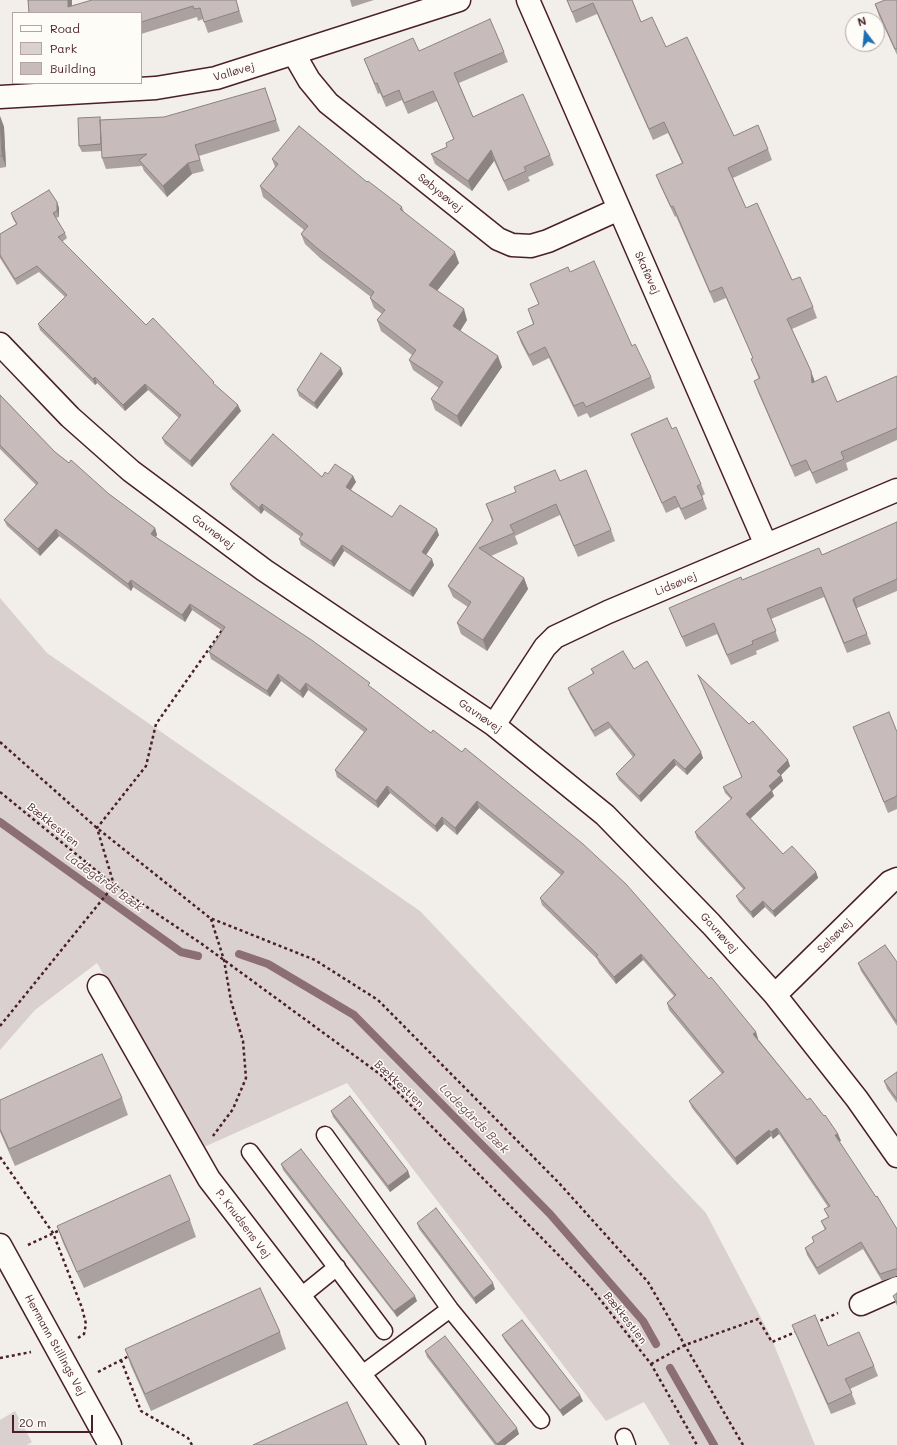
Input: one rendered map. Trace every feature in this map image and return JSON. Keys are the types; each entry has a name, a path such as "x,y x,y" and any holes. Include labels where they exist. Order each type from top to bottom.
{"street":[{"name":"Valløvej","path":"0,97 156,88 216,78 459,0"},
{"name":"Skaføvej","path":"528,0 766,546"},
{"name":"Søbysøvej","path":"294,54 308,80 328,103 498,239 512,245 531,246 548,241 619,209"},
{"name":"Gavnøvej","path":"0,344 70,417 131,471 264,570 494,725 605,815 711,924 774,996 857,1099 897,1156"},
{"name":"Lidsøvej","path":"494,725 545,648 555,637 608,612 897,490"},
{"name":"Selsøvej","path":"774,996 890,882 897,879"},
{"name":"P. Knudsens Vej","path":"99,986 209,1179 414,1445"},
{"name":"Hermann Stillings Vej","path":"0,1245 110,1445"},
{"path":"861,1304 897,1288"}],"lane":[{"path":"325,1135 450,1309 541,1420"},
{"path":"250,1152 384,1331"},
{"path":"300,1297 337,1267"},
{"path":"360,1375 450,1309"}],"path":[{"path":"97,828 146,766 156,724 224,626"},
{"path":"0,742 97,828 210,918 315,960 378,1000 559,1183 648,1282 743,1445"},
{"name":"Bækkestien","path":"0,792 114,884 224,960 381,1075 591,1288 651,1364 697,1445"},
{"path":"0,1026 114,884 97,828"},
{"path":"196,1158 233,1109 246,1078 242,1041 231,1002 224,960 210,918"},
{"path":"0,1157 53,1233 82,1308 86,1324 84,1334 56,1347 0,1358"},
{"path":"30,1244 68,1227"},
{"path":"813,1324 861,1304"},
{"path":"651,1364 685,1345 758,1319 772,1342 799,1330"},
{"path":"98,1372 134,1354"},
{"path":"120,1360 140,1411 188,1438 192,1445"}],"green space":[{"path":"0,598 47,653 420,911 706,1213 770,1335 815,1445 670,1445 644,1402 606,1421 347,1083 204,1147 97,963 35,1010 0,1050"},
{"path":"15,1411 32,1442 27,1445 0,1445 0,1420"}],"building":[{"path":"28,0 68,0 68,7 92,0 236,0 239,11 204,22 200,8 194,9 193,6 142,22 142,12 29,12"},
{"path":"567,0 632,0 641,22 652,17 666,47 687,37 734,136 758,125 768,149 728,168 746,208 757,203 792,280 800,277 813,307 787,319 811,371 812,383 826,376 837,402 897,376 897,428 841,452 844,459 812,473 806,460 791,466 754,381 760,378 751,359 753,358 722,287 710,292 673,206 671,207 656,175 683,163 664,122 649,129 593,3 572,12"},
{"path":"885,0 897,0 897,48 895,49 885,26 885,12 879,12 875,4"},
{"path":"490,19 504,52 454,73 473,117 523,94 550,155 524,167 526,171 504,181 491,150 468,181 431,154 447,147 446,143 454,139 433,91 404,103 399,90 383,97 377,83 375,84 364,59 413,38 419,51"},
{"path":"265,88 276,120 195,145 200,160 188,163 163,186 139,160 147,154 102,158 100,120 164,117"},
{"path":"100,117 101,144 79,146 78,118"},
{"path":"0,119 2,156 0,156"},
{"path":"299,126 367,182 368,181 402,207 400,209 455,252 429,285 464,309 453,326 498,356 457,416 431,399 443,382 409,360 416,350 377,320 385,310 370,298 374,292 301,234 308,226 260,186 278,164 272,159"},
{"path":"49,190 57,202 57,211 53,213 65,233 58,237 146,325 153,318 214,382 213,383 238,405 190,461 162,438 181,415 145,384 123,405 95,377 93,379 38,324 67,295 37,266 15,279 0,255 0,234 17,224 11,213"},
{"path":"594,261 632,346 635,344 651,377 586,407 583,402 574,406 545,347 529,355 517,332 534,324 528,309 539,304 530,284 568,267 570,272"},
{"path":"321,353 341,368 314,403 297,390"},
{"path":"0,395 55,452 69,463 71,460 109,494 155,528 151,534 313,641 370,683 368,685 431,733 433,730 462,752 465,748 583,844 626,884 709,979 711,977 756,1032 753,1034 807,1100 810,1098 824,1116 825,1115 838,1134 835,1135 876,1197 877,1196 897,1229 897,1269 880,1274 861,1242 817,1268 805,1248 814,1242 812,1237 826,1229 821,1221 829,1217 824,1209 830,1206 777,1128 771,1132 769,1130 735,1158 689,1101 724,1072 667,1003 676,995 641,954 614,977 596,956 598,955 540,898 564,872 477,801 455,828 442,817 435,826 387,786 376,801 335,770 367,729 306,683 300,691 278,674 267,691 209,652 225,627 190,604 182,615 131,580 128,584 56,529 38,549 4,520 38,483 0,445"},
{"path":"667,418 672,429 676,427 701,484 697,486 703,499 681,509 675,496 662,503 631,434"},
{"path":"273,434 322,477 325,472 328,474 335,464 353,476 346,487 392,517 400,505 437,529 422,552 432,559 410,591 342,545 331,561 299,539 303,534 262,504 259,508 230,484"},
{"path":"555,470 560,481 586,470 611,530 574,546 556,504 510,525 514,533 479,548 524,578 483,640 457,623 471,602 448,586 493,520 486,504 516,492 514,487"},
{"path":"897,522 897,579 854,598 853,600 867,634 844,643 821,587 767,609 776,631 752,641 753,644 727,655 714,623 682,637 669,608 741,577 742,580 819,548 822,555"},
{"path":"623,651 634,669 647,661 701,752 685,769 674,759 639,796 616,774 635,755 608,722 593,731 568,688 594,673 591,669"},
{"path":"698,675 749,724 753,721 788,760 777,771 781,775 769,786 772,790 746,814 783,854 792,846 816,872 773,911 763,901 751,912 736,896 745,888 695,832 732,798 723,787 742,777"},
{"path":"889,712 897,732 897,796 884,802 853,727"},
{"path":"885,945 897,962 897,1022 858,963"},
{"path":"102,1054 122,1098 9,1149 0,1129 0,1100"},
{"path":"897,1072 897,1099 884,1081"},
{"path":"350,1096 408,1171 388,1186 331,1111"},
{"path":"301,1149 415,1296 394,1311 281,1164"},
{"path":"170,1175 190,1220 77,1272 57,1226"},
{"path":"436,1208 493,1283 474,1298 417,1223"},
{"path":"260,1288 280,1332 145,1394 125,1349"},
{"path":"897,1293 897,1303 893,1296"},
{"path":"815,1315 828,1346 859,1332 874,1366 845,1379 852,1393 828,1404 792,1325"},
{"path":"522,1320 580,1395 560,1410 502,1335"},
{"path":"445,1336 517,1428 497,1444 425,1351"},
{"path":"347,1402 367,1445 253,1445"}],"waterway":[{"name":"Ladegårds Bæk","path":"0,822 181,952 198,956"},
{"name":"Ladegårds Bæk","path":"239,954 268,964 354,1015 550,1214 643,1321 656,1344"},
{"name":"Ladegårds Bæk","path":"670,1368 714,1445"}]}
